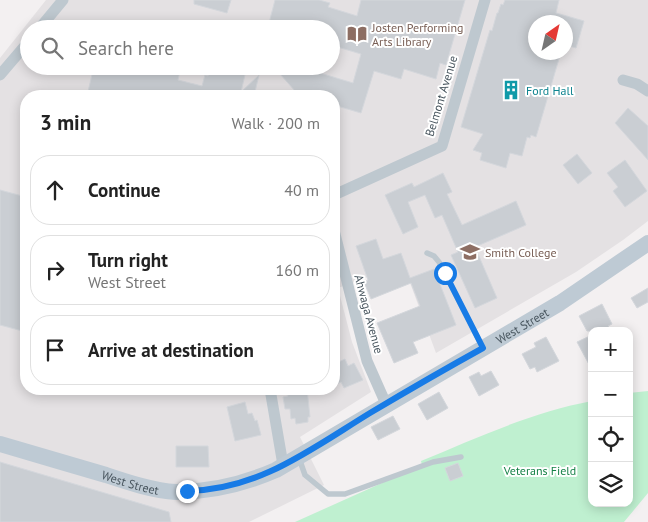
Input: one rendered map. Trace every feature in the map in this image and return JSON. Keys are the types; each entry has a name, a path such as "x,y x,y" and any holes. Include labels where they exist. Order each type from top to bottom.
{"main road":[{"name":"West Street","path":"0,444 124,481 175,492 201,491 232,486 263,476 282,466 560,303 648,243"}],"street":[{"path":"46,20 63,0"},
{"name":"Belmont Avenue","path":"340,192 442,146 485,0"},
{"path":"0,75 20,52"},
{"path":"622,80 637,84 648,91"},
{"name":"Ahwaga Avenue","path":"340,254 367,362 386,404"},
{"path":"271,395 282,466"}],"lane":[{"path":"427,253 434,256 440,262 483,348"},
{"path":"299,456 305,475 328,494 345,494 433,462 461,457"}],"shaded area":[{"name":"Smith College","path":"46,0 648,0 648,221 576,272 436,353 403,264 340,287 340,90 20,90 20,395 340,395 340,296 352,342 371,392 300,437 324,485 249,522 0,522 0,58 20,33 20,75 340,75 340,20 30,20"}],"green space":[{"name":"Veterans Field","path":"648,391 648,493 624,522 295,522 422,465 421,461 484,435 548,412 588,402 588,507 633,507 633,393"}],"building":[{"path":"194,0 231,0 227,13 194,4"},
{"path":"275,0 319,0 330,3 328,7 357,16 361,0 465,0 446,65 440,63 436,79 404,69 401,79 374,71 361,113 340,107 340,90 294,90 281,75 327,75 353,83 361,54 340,48 340,20 270,20"},
{"name":"Ford Hall","path":"505,0 559,0 556,13 563,15 528,15 528,60 559,60 536,137 531,135 530,138 527,137 522,156 510,153 506,168 480,160 482,153 473,150 483,134 461,127 490,30 492,31 501,4 503,5"},
{"name":"Ford Hall","path":"573,18 584,21 576,48 573,47"},
{"path":"92,75 179,75 178,80 202,86 205,75 245,75 241,90 88,90"},
{"path":"259,75 255,90 243,90"},
{"path":"628,108 648,126 648,160 615,123"},
{"path":"577,154 592,173 578,184 563,165"},
{"path":"625,160 647,191 625,207 613,191 618,187 607,173"},
{"path":"443,173 452,192 447,194 462,225 516,201 526,225 475,247 497,298 475,308 451,255 458,252 442,215 435,218 425,195 408,202 418,227 403,234 385,195 412,183 414,187"},
{"path":"0,190 20,195 20,330 0,325"},
{"path":"376,239 383,259 401,253 410,278 434,269 456,325 413,342 418,353 394,363 377,323 420,306 411,283 371,299 364,282 368,280 356,246"},
{"path":"648,288 648,302 637,308 631,298"},
{"path":"602,304 612,324 609,327 588,327 587,331 579,316"},
{"path":"546,337 559,361 537,372 535,367 530,369 522,354 536,347 534,343"},
{"path":"588,337 588,363 577,342"},
{"path":"345,359 348,366 354,363 363,380 344,388 340,382 340,361"},
{"path":"491,371 499,385 479,396 469,377 479,372 481,376"},
{"path":"439,392 448,408 427,420 418,404"},
{"path":"308,395 310,417 308,417 308,422 296,424 295,418 291,419 290,409 285,409 283,397"},
{"path":"245,402 248,414 252,413 255,421 257,420 261,435 235,441 227,407"},
{"path":"393,416 400,429 378,440 371,427"},
{"path":"176,446 208,446 209,467 176,467"},
{"path":"0,462 169,512 171,522 0,522"},
{"path":"458,463 463,476 450,481 445,468"}],"place":[{"name":"Josten Performing Arts Library","path":"357,34"},
{"name":"Ford Hall","path":"511,90"},
{"name":"Smith College","path":"470,252"}],"route":[{"path":"187,491 201,491 232,486 276,470 483,348 445,273"}]}
